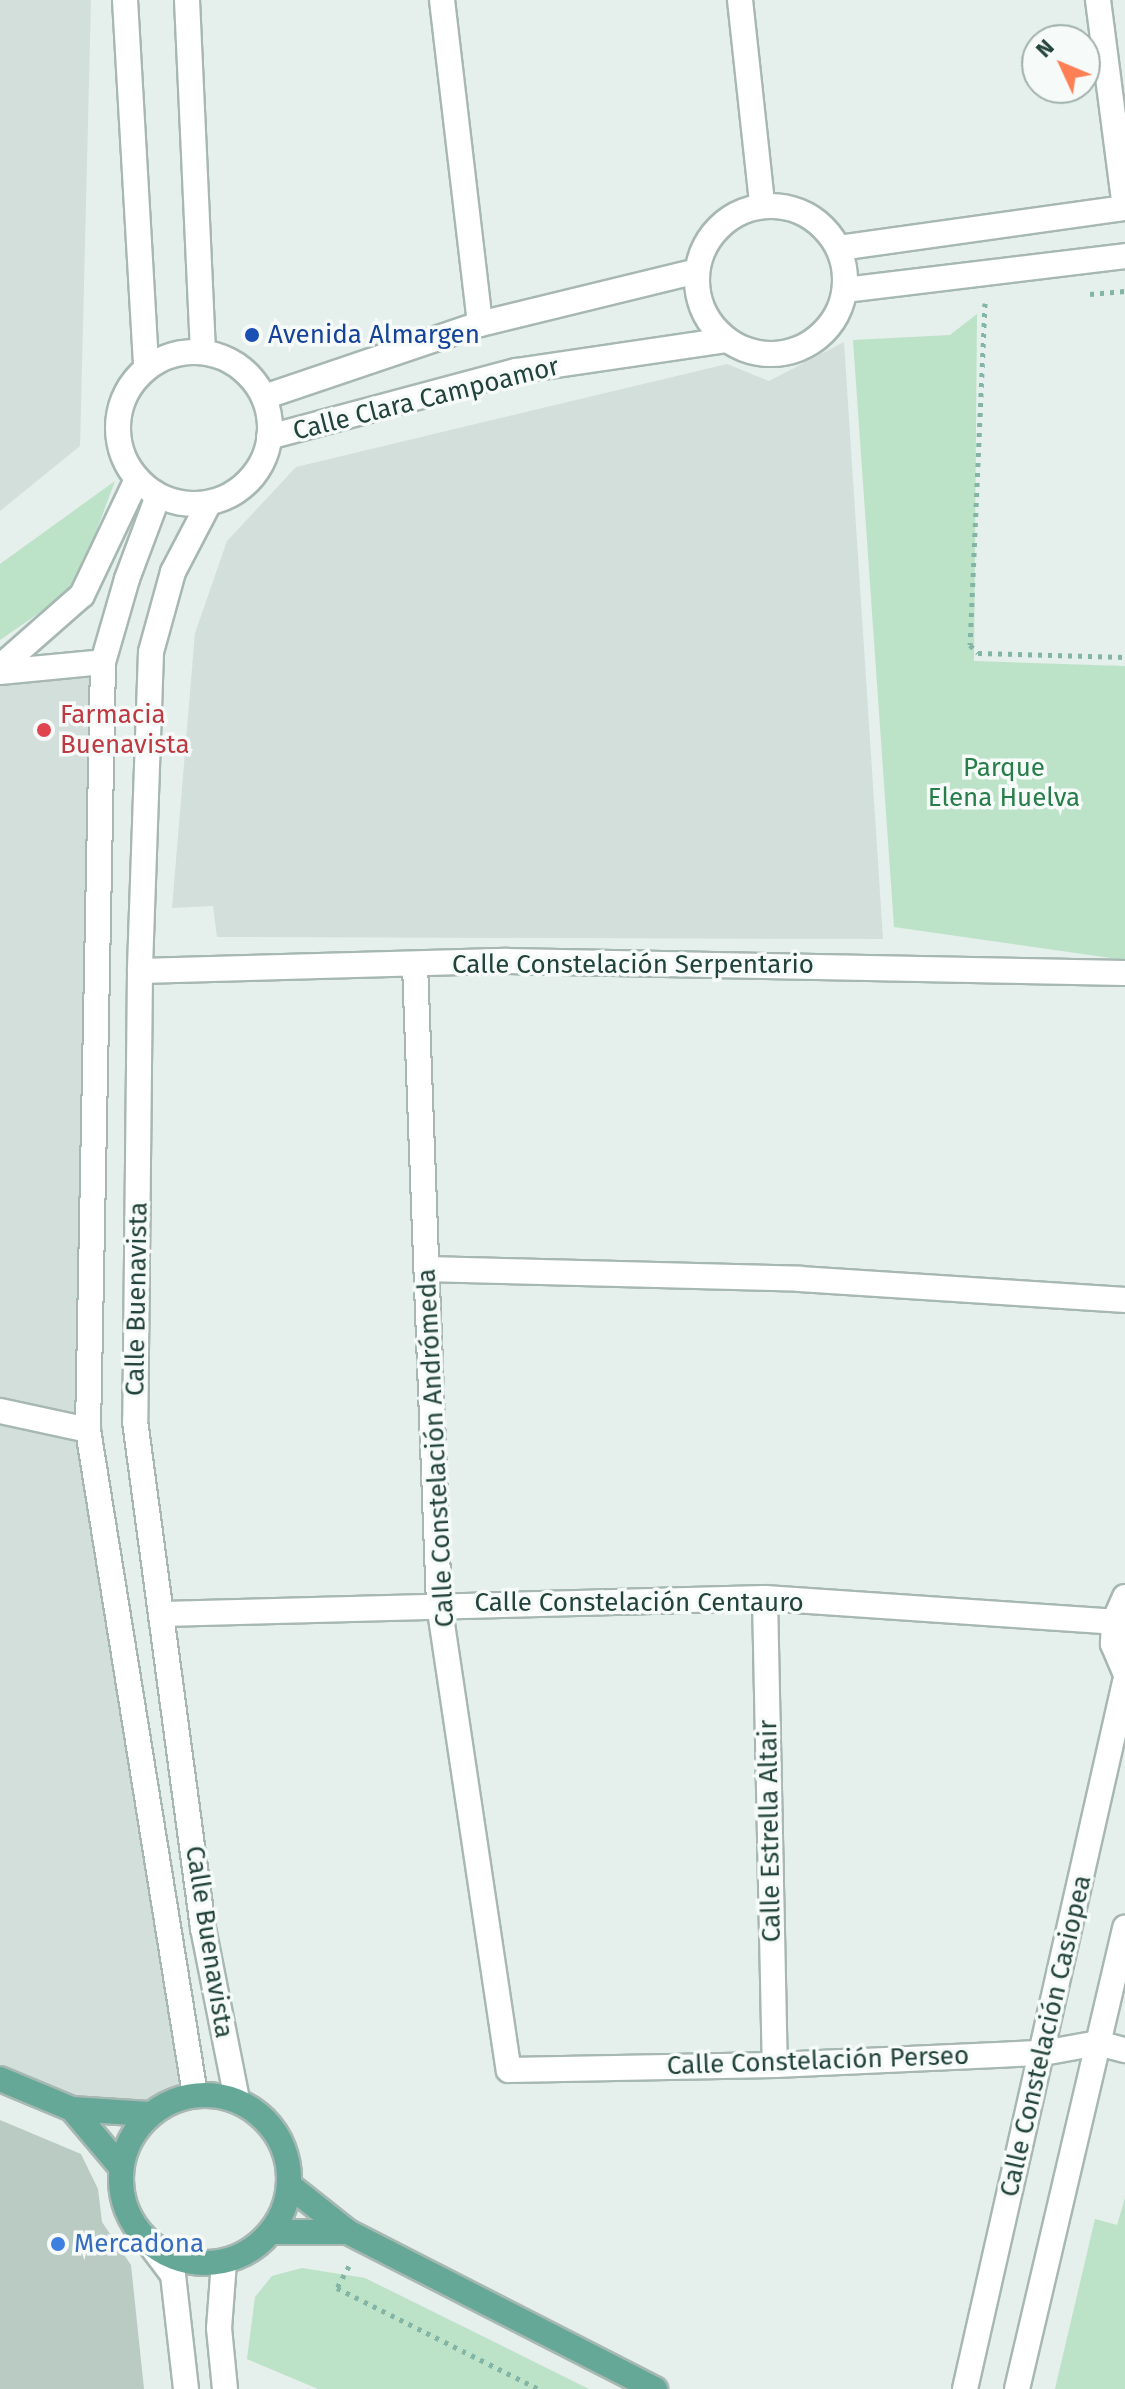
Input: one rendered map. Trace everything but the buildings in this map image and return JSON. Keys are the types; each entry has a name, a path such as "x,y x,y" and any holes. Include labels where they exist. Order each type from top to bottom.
{"main road":[{"path":"0,2079 72,2109 149,2114"},
{"path":"195,2094 237,2100 273,2127 287,2154 290,2186 283,2213 271,2232 250,2251 224,2262 188,2263 152,2247 138,2233 124,2208 120,2166 130,2138 149,2114 172,2100 195,2094"},
{"path":"72,2109 120,2166"},
{"path":"290,2186 356,2236 655,2389"},
{"path":"271,2232 356,2236"}],"street":[{"path":"125,0 146,368"},
{"path":"187,0 203,352"},
{"path":"442,0 480,324"},
{"path":"740,0 762,204"},
{"path":"839,248 1125,208 1098,0"},
{"path":"762,204 795,209 817,221 839,248 845,290 837,315 821,336 800,350 775,355 749,352 726,340 708,321 698,297 697,271 702,253 715,231 735,214 762,204"},
{"path":"845,290 1125,256"},
{"name":"Calle Clara Campoamor","path":"264,397 480,324 697,271"},
{"name":"Calle Clara Campoamor","path":"269,437 516,371 726,340"},
{"path":"203,352 228,360 249,375 264,397 270,419 269,437 258,470 239,489 209,503 183,504 158,496 137,479 126,463 118,437 119,411 128,388 146,368 169,356 203,352"},
{"path":"0,670 82,595 137,479"},
{"name":"Calle Buenavista","path":"158,496 127,579 103,662 88,1430 195,2094"},
{"name":"Calle Buenavista","path":"209,503 173,572 151,652 140,971 135,1421 203,1928 237,2100"},
{"path":"0,670 103,662"},
{"name":"Calle Constelación Serpentario","path":"140,971 507,961 1125,973"},
{"name":"Calle Constelación Andrómeda","path":"415,965 439,1604 509,2070"},
{"path":"428,1269 800,1279 1125,1300"},
{"path":"0,1411 88,1430"},
{"path":"1125,1597 1114,1622 1113,1644 1125,1672"},
{"name":"Calle Constelación Centauro","path":"163,1614 439,1604 765,1598 1114,1622"},
{"name":"Calle Estrella Altair","path":"765,1598 775,2065"},
{"name":"Calle Constelación Casiopea","path":"965,2389 1125,1682"},
{"name":"Calle Constelación Casiopea","path":"1017,2389 1125,1927"},
{"name":"Calle Constelación Perseo","path":"509,2070 775,2065 1043,2053 1098,2043 1125,2050"},
{"path":"152,2247 173,2275 186,2389"},
{"path":"224,2262 219,2328 225,2389"}],"path":[{"path":"1077,295 1125,291"},
{"path":"1001,301 985,302 970,645 978,653 1125,657"},
{"path":"356,2236 337,2288 539,2389"}],"shaded area":[{"path":"0,0 91,0 80,446 0,511"},
{"path":"844,342 883,939 217,937 213,906 172,908 195,633 227,541 296,467 727,364 769,381"},
{"path":"103,662 88,1430 195,2094 149,2114 72,2109 0,2079 0,672"}],"green space":[{"name":"Parque Elena Huelva","path":"977,314 974,661 1125,666 1125,960 894,927 853,340 950,335"},
{"path":"115,481 75,588 0,640 0,564"},
{"path":"1125,2198 1125,2389 1055,2389 1095,2219 1117,2225"},
{"path":"302,2268 365,2278 589,2389 318,2389 247,2359 255,2297 272,2276"}],"place":[{"name":"Avenida Almargen","path":"252,335"},
{"name":"Farmacia Buenavista","path":"44,730"},
{"name":"Mercadona","path":"58,2244"}]}
